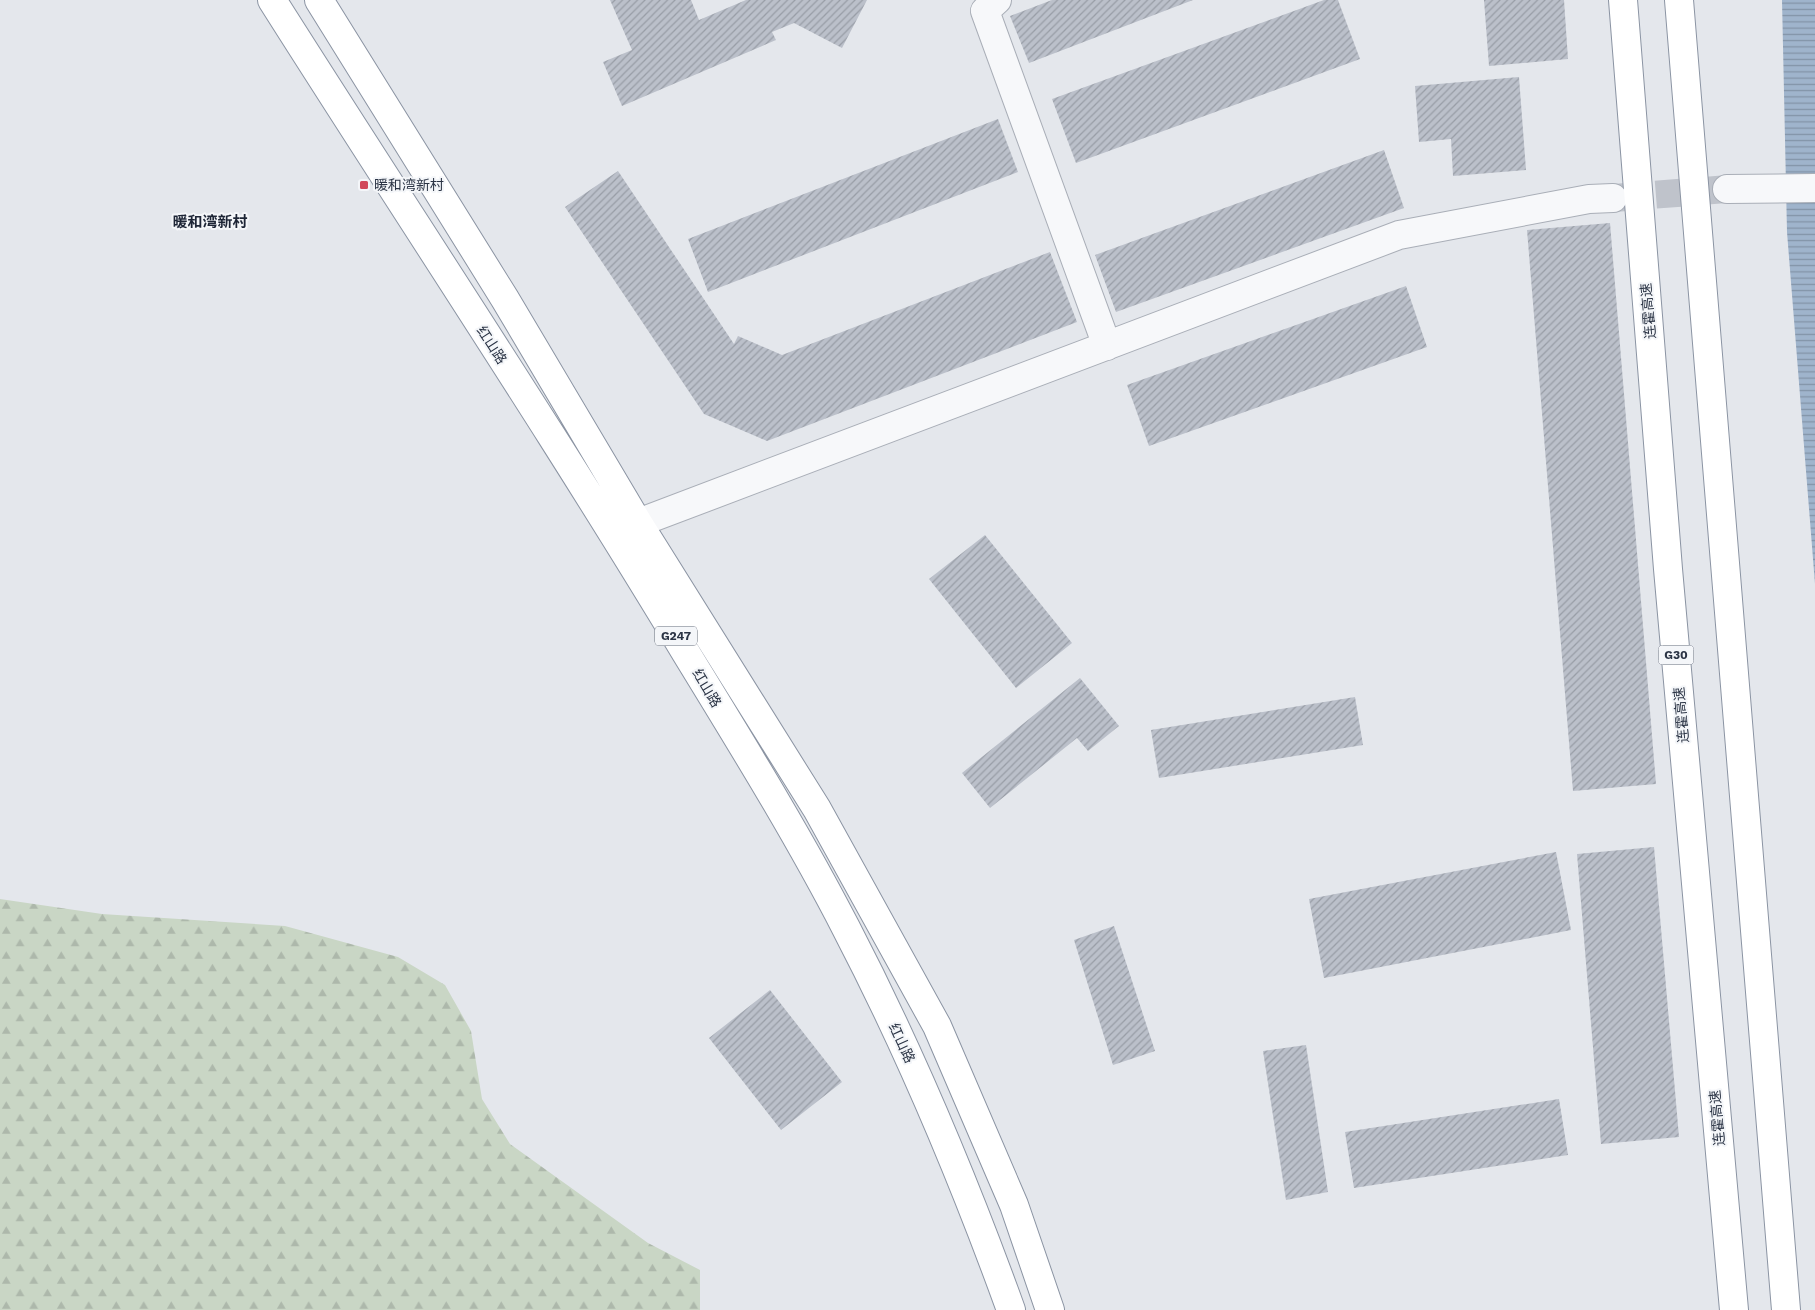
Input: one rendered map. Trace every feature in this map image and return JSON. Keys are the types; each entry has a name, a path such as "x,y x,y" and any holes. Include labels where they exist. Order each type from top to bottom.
{"highway":[{"name":"红山路","path":"272,0 612,530 793,829 847,930 897,1032 944,1136 1011,1310"},
{"name":"红山路","path":"319,0 505,299 638,523 817,809 937,1026 1014,1205 1050,1310"},
{"name":"连霍高速","path":"1623,0 1668,568 1734,1310"},
{"path":"1679,0 1786,1310"}],"street":[{"path":"997,0 985,11 1107,346"},
{"path":"1727,189 1815,188"},
{"path":"638,523 1399,235 1589,200 1613,198"}],"green space":[{"path":"0,899 102,914 285,926 398,957 445,985 471,1031 482,1099 510,1144 648,1243 700,1270 700,1310 0,1310"}],"water":[{"path":"1782,0 1815,0 1815,584 1787,232"}],"building":[{"path":"610,0 691,0 699,20 746,0 867,0 842,48 794,23 772,32 776,40 622,106 603,62 632,50"},
{"path":"1052,0 1193,0 1029,63 1010,16"},
{"path":"1324,0 1338,0 1360,59 1076,163 1052,99"},
{"path":"1484,0 1564,0 1568,59 1489,66"},
{"path":"1519,77 1526,170 1453,176 1451,139 1419,142 1415,86"},
{"path":"998,119 1018,172 708,292 688,239"},
{"path":"1384,150 1404,208 1116,312 1095,255"},
{"path":"618,171 734,344 738,336 782,355 1050,252 1077,322 767,441 704,414 565,207"},
{"path":"1610,223 1656,784 1573,791 1527,230"},
{"path":"1406,286 1427,347 1149,446 1127,385"},
{"path":"985,535 1072,643 1016,688 929,579"},
{"path":"1080,678 1119,726 1088,751 1077,738 990,808 962,773"},
{"path":"1355,697 1363,745 1159,778 1151,730"},
{"path":"1654,847 1679,1137 1601,1144 1577,854"},
{"path":"1556,852 1571,930 1324,978 1309,899"},
{"path":"1114,926 1155,1051 1113,1065 1074,940"},
{"path":"770,990 842,1082 781,1130 709,1038"},
{"path":"1306,1045 1328,1192 1286,1200 1263,1051"},
{"path":"1559,1099 1568,1155 1354,1188 1345,1132"}],"tunnel":[{"path":"1614,198 1727,189"}],"place":[{"name":"暖和湾新村","path":"364,185"}],"district":[{"name":"暖和湾新村","path":"210,222"}]}
